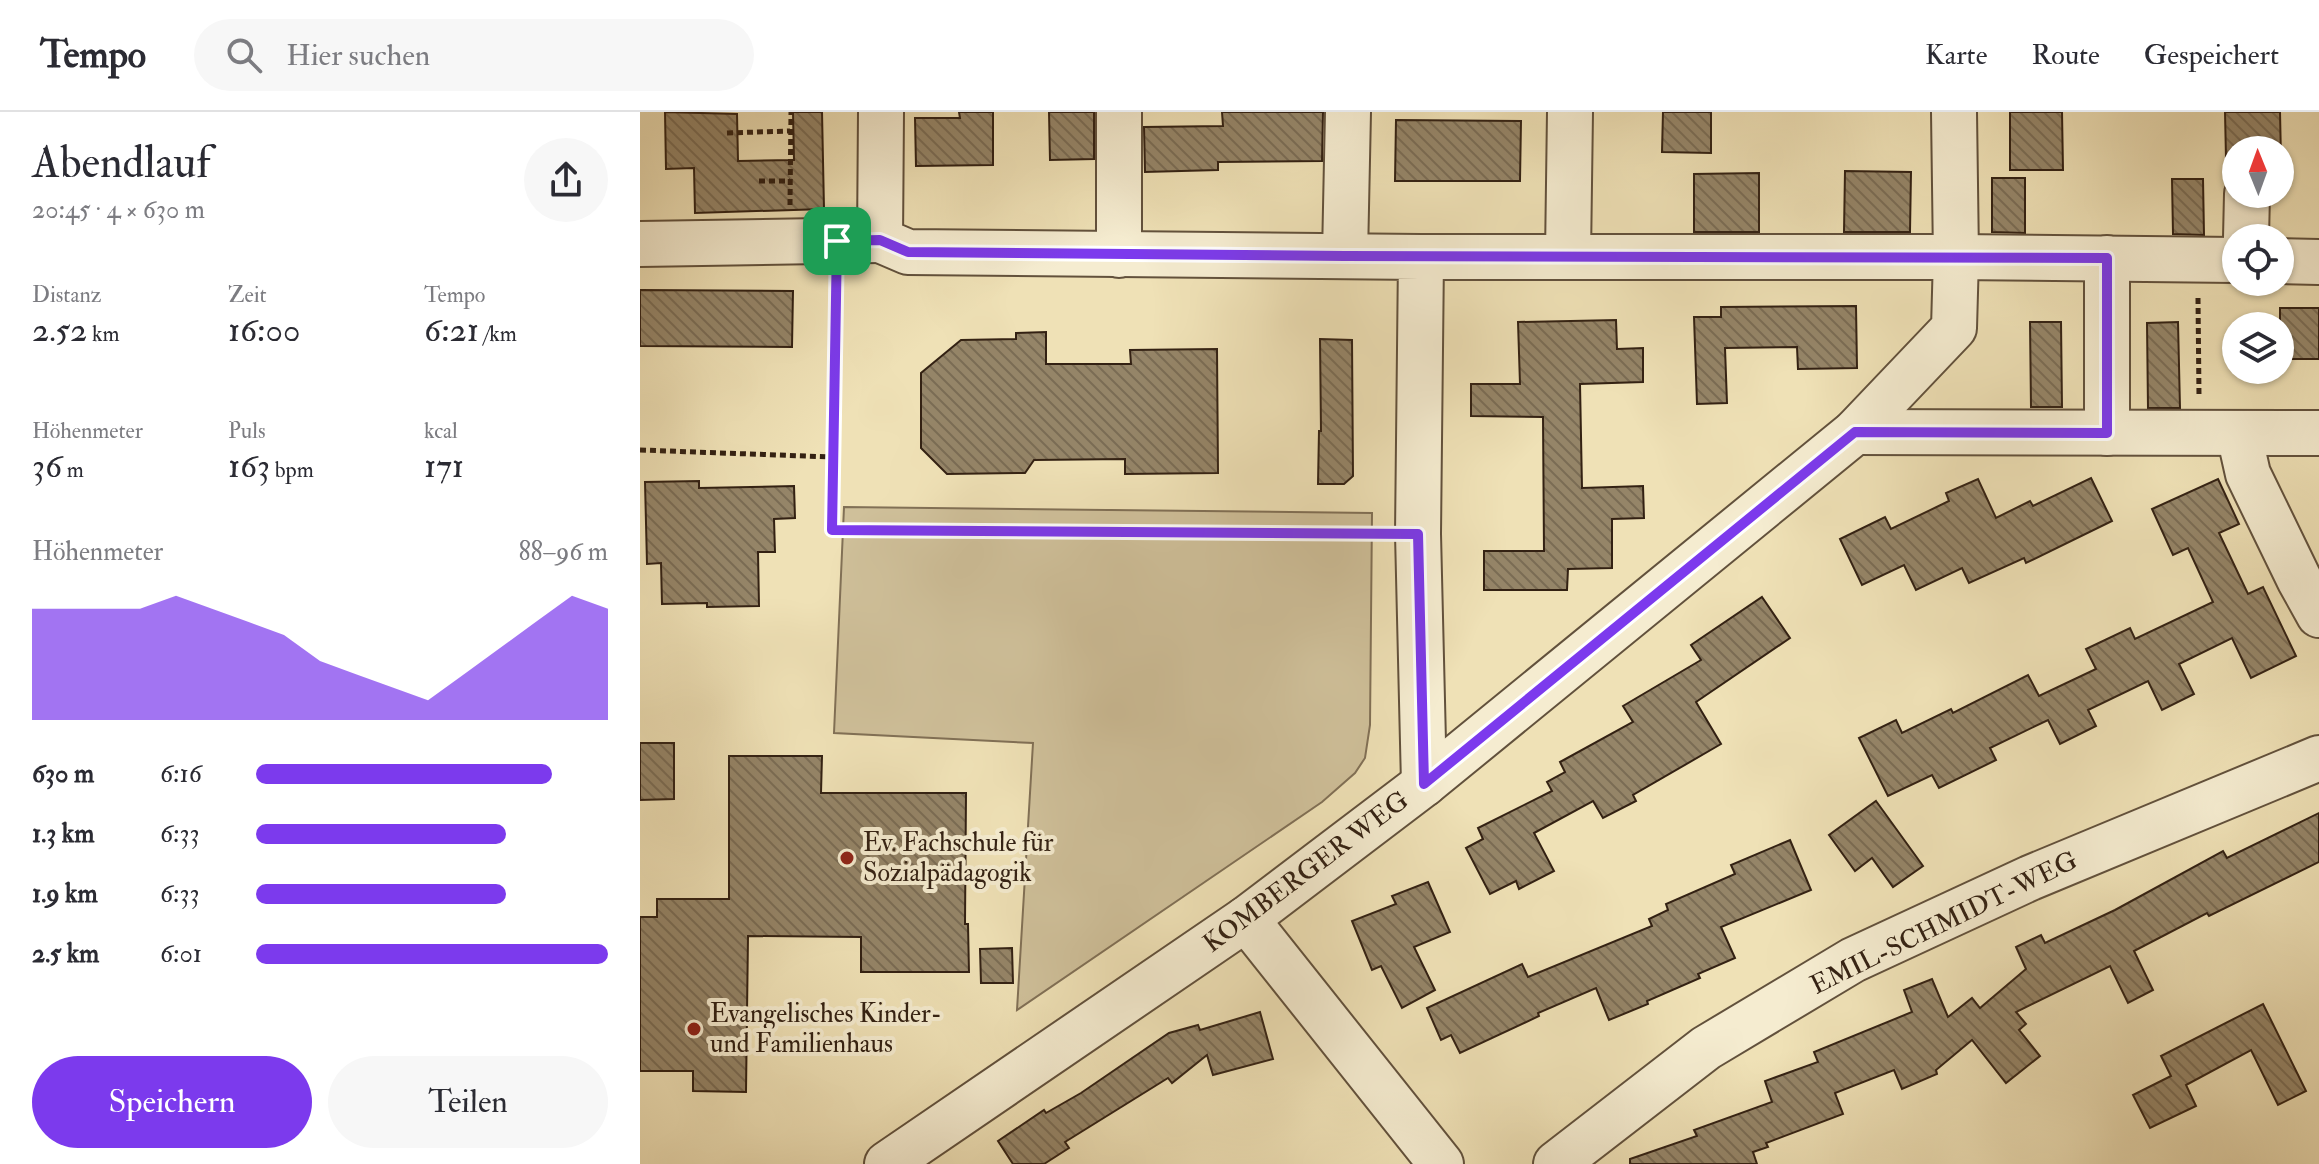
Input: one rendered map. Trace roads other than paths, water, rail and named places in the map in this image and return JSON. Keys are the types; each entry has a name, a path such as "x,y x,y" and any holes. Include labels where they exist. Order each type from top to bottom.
{"street":[{"path":"880,240 881,112"},
{"path":"1119,112 1119,255"},
{"path":"1345,256 1348,112"},
{"path":"1568,255 1570,112"},
{"name":"KOMBERGER WEG","path":"888,1164 1246,919 1424,784 1855,432 1954,328 1954,112"},
{"path":"640,244 880,240 908,252 2216,260"},
{"path":"1421,257 1418,534 1424,784"},
{"path":"2107,258 2107,433"},
{"path":"2294,261 2319,262"},
{"path":"1855,432 2319,433"},
{"path":"2220,433 2248,474 2319,615"},
{"name":"EMIL-SCHMIDT-WEG","path":"1556,1164 1706,1048 1853,960 2030,878 2319,758"},
{"path":"1246,919 1441,1164"}],"place":[{"name":"Ev. Fachschule für Sozialpädagogik","path":"847,858"},
{"name":"Evangelisches Kinder- und Familienhaus","path":"694,1029"}]}
